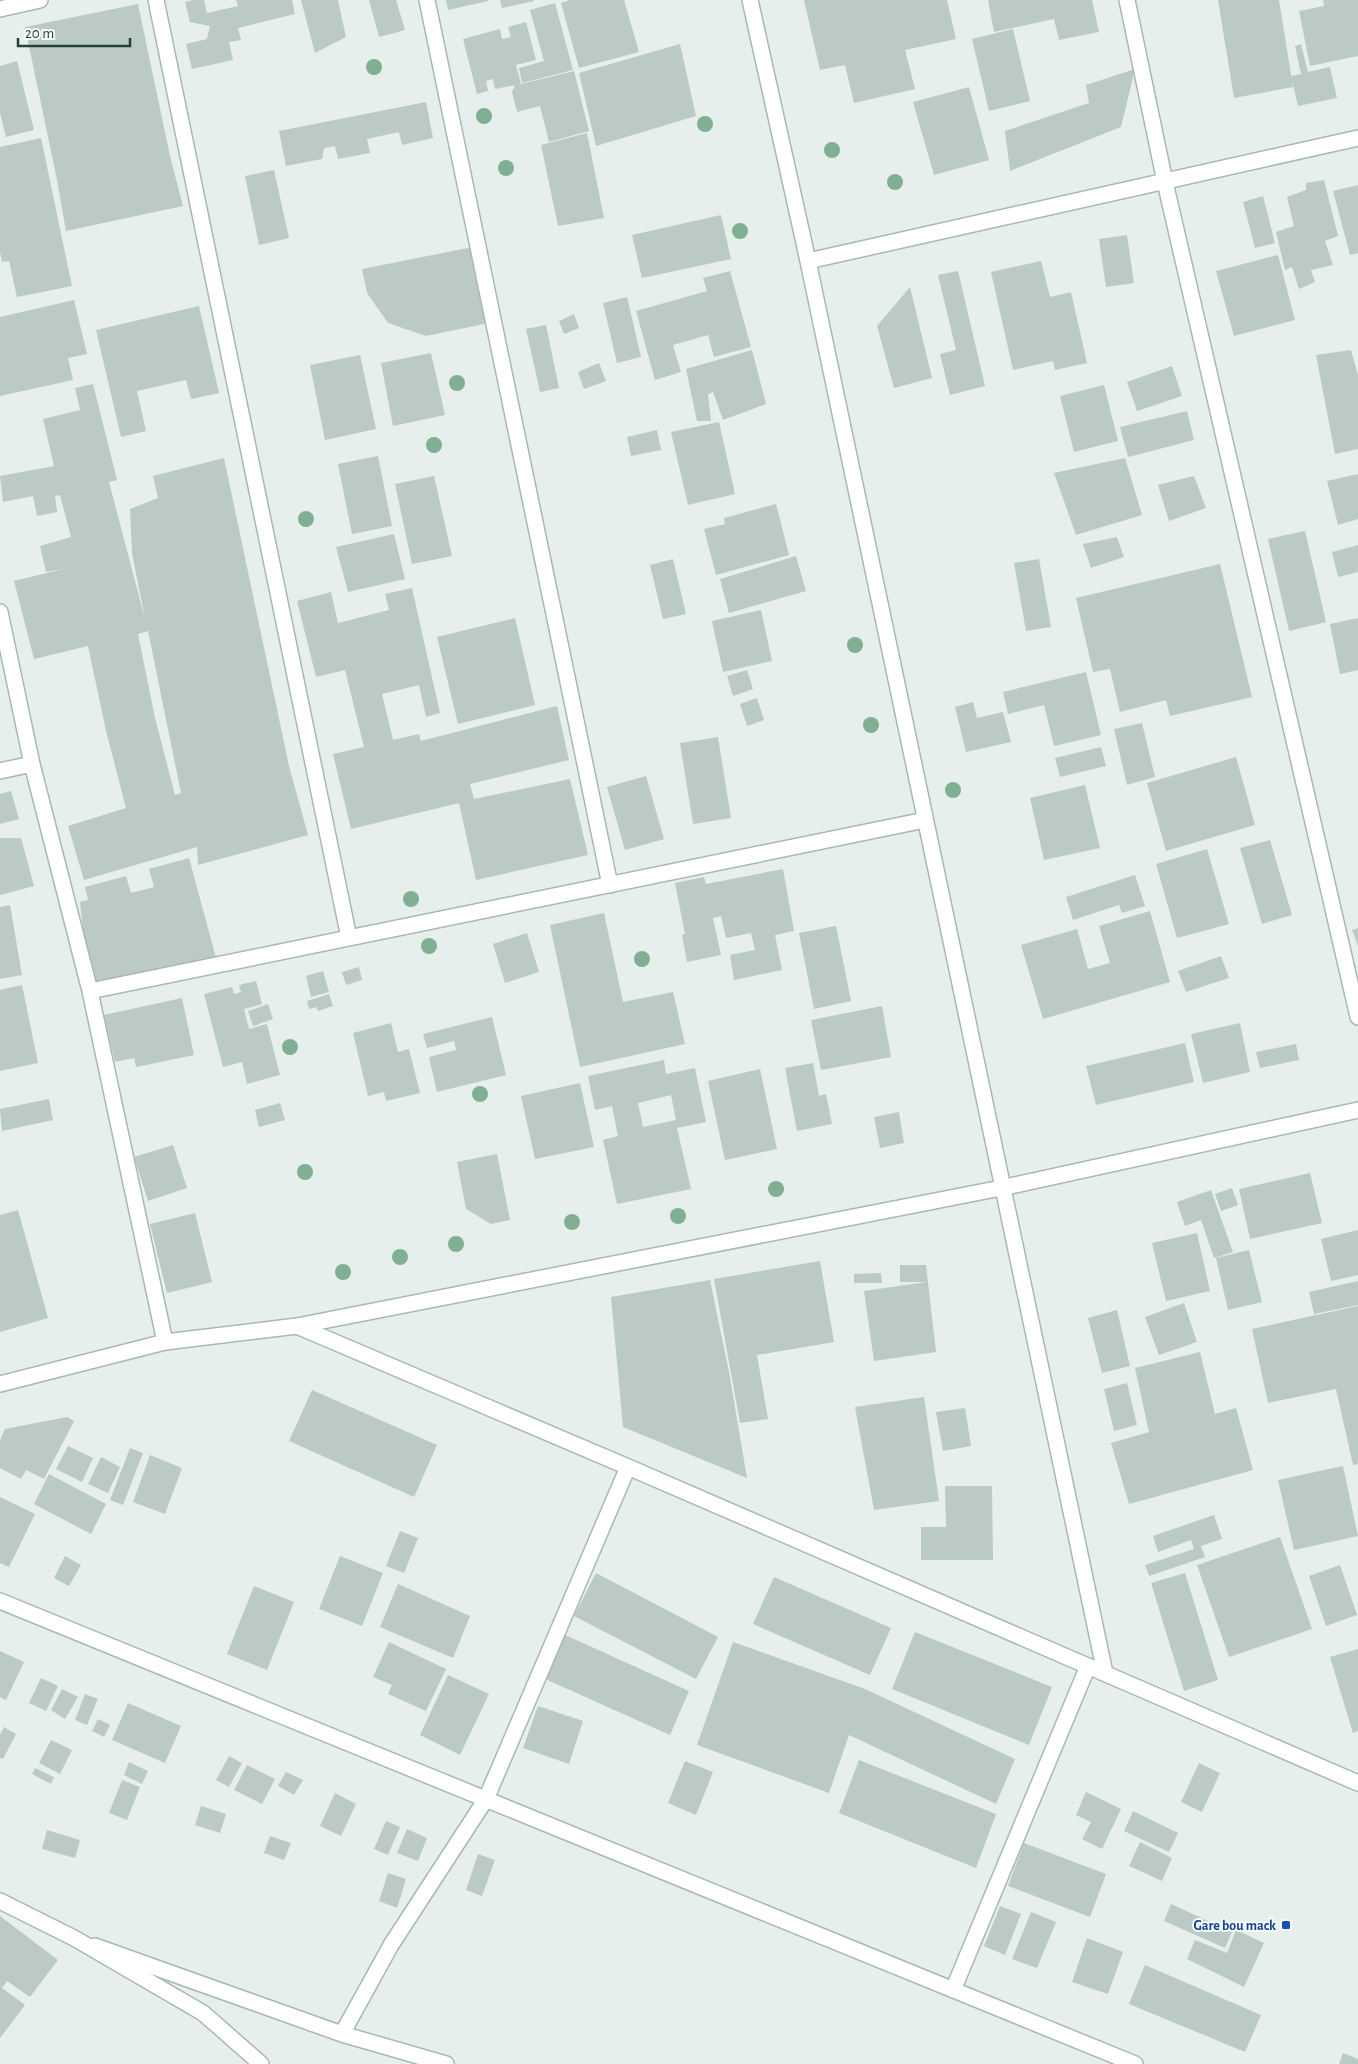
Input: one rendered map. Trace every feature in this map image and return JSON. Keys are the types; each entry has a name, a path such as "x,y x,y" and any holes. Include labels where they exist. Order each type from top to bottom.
{"street":[{"path":"0,8 40,0"},
{"path":"156,0 349,938"},
{"path":"427,0 610,885"},
{"path":"750,0 808,261 926,820 1001,1188 1105,1673"},
{"path":"1126,0 1165,182 1358,1017"},
{"path":"808,261 1358,138"},
{"path":"0,612 32,764 90,991 165,1342"},
{"path":"0,771 32,764"},
{"path":"90,991 926,820"},
{"path":"0,1384 165,1342 297,1326 1001,1188 1358,1110"},
{"path":"297,1326 628,1466 1358,1783"},
{"path":"342,2034 391,1945 486,1799 628,1466"},
{"path":"0,1601 1135,2064"},
{"path":"953,1990 1088,1666"},
{"path":"0,1901 74,1938 203,2013 261,2064"},
{"path":"74,1938 342,2034 446,2064"}],"building":[{"path":"204,0 207,13 238,6 236,0 292,0 295,14 238,28 241,40 229,42 233,60 192,69 186,44 207,39 210,26 190,22 185,2"},
{"path":"301,0 338,0 346,37 315,53"},
{"path":"369,0 396,0 405,30 379,37"},
{"path":"446,0 487,0 488,1 448,10"},
{"path":"500,0 534,0 534,1 502,8"},
{"path":"570,0 624,0 639,52 579,68 561,3"},
{"path":"804,0 947,0 956,39 905,50 915,89 854,103 845,65 820,70"},
{"path":"988,0 1092,0 1099,32 1059,40 1054,19 994,32"},
{"path":"1218,0 1279,0 1293,87 1234,98"},
{"path":"1323,0 1358,0 1358,56 1310,66 1299,11 1324,6"},
{"path":"555,3 573,70 522,83 519,68 544,61 530,10"},
{"path":"138,4 170,156 183,206 66,231 25,27"},
{"path":"526,22 536,60 516,65 521,84 574,71 589,131 549,142 540,106 517,112 512,92 515,85 495,89 493,79 486,81 488,91 477,94 463,39 500,29 502,39 511,37 508,27"},
{"path":"1013,29 1030,101 989,111 972,39"},
{"path":"680,44 696,116 596,146 579,73"},
{"path":"1301,44 1308,72 1330,67 1337,98 1298,106 1291,76 1301,74 1295,46"},
{"path":"17,61 34,130 6,137 0,113 0,66"},
{"path":"1135,69 1121,127 1010,171 1005,131 1089,103 1086,85"},
{"path":"969,87 989,160 934,175 913,102"},
{"path":"426,102 433,138 402,145 399,132 367,139 370,153 338,159 335,146 324,148 322,159 286,166 279,131"},
{"path":"587,133 604,218 558,226 541,145"},
{"path":"41,138 72,286 17,297 9,261 2,262 0,252 0,147"},
{"path":"274,170 289,238 259,245 245,176"},
{"path":"1324,180 1338,236 1325,241 1333,265 1311,270 1315,282 1299,289 1292,267 1285,270 1276,232 1294,226 1287,197 1306,190 1306,183"},
{"path":"1358,185 1358,253 1350,255 1333,191"},
{"path":"1263,196 1275,243 1255,248 1243,202"},
{"path":"721,215 731,259 642,278 632,235"},
{"path":"1127,235 1134,283 1106,287 1099,239"},
{"path":"473,247 489,323 426,336 388,323 367,293 362,269"},
{"path":"1278,255 1295,320 1234,336 1216,271"},
{"path":"1041,261 1050,297 1071,292 1087,363 1055,370 1053,361 1013,370 991,272"},
{"path":"730,271 751,347 714,357 708,335 673,345 681,372 655,380 636,311 707,291 703,278"},
{"path":"958,271 985,386 950,395 940,354 956,350 938,275"},
{"path":"910,287 932,378 894,388 877,326"},
{"path":"627,297 641,357 617,363 603,303"},
{"path":"74,300 87,354 68,358 73,380 0,396 0,317"},
{"path":"199,306 219,393 191,399 186,380 137,391 146,431 121,437 96,330"},
{"path":"574,314 579,328 564,334 559,321"},
{"path":"546,325 559,388 540,392 526,329"},
{"path":"752,350 766,404 723,420 713,392 708,394 711,421 697,421 686,369"},
{"path":"1351,350 1358,376 1358,449 1335,454 1316,355"},
{"path":"431,353 445,415 393,426 381,363"},
{"path":"360,355 376,429 325,440 310,365"},
{"path":"599,363 606,381 584,389 578,372"},
{"path":"1172,366 1182,396 1137,411 1127,382"},
{"path":"93,384 117,480 109,482 145,619 132,553 130,509 158,498 153,476 224,458 289,766 308,835 198,865 197,847 84,880 68,826 126,808 106,731 88,646 34,659 14,581 67,568 46,572 40,546 71,537 60,495 55,496 57,512 37,516 33,496 3,502 0,476 54,466 43,419 80,410 75,388","holes":["148,631 181,793 175,795 155,718 138,634"]},
{"path":"1104,385 1118,441 1074,452 1060,396"},
{"path":"1187,411 1194,440 1128,457 1120,427"},
{"path":"719,422 735,494 688,505 671,432"},
{"path":"657,430 661,450 631,456 627,437"},
{"path":"378,456 392,526 352,534 338,464"},
{"path":"1125,458 1142,515 1076,535 1054,473"},
{"path":"1358,474 1358,519 1338,525 1327,481"},
{"path":"434,476 452,556 412,564 395,484"},
{"path":"1194,476 1206,508 1169,521 1158,485"},
{"path":"776,504 789,555 716,575 704,529 725,524 724,518"},
{"path":"1305,531 1326,622 1289,631 1268,539"},
{"path":"394,534 405,579 348,592 336,547"},
{"path":"1117,537 1124,557 1091,568 1083,544"},
{"path":"1358,545 1358,572 1338,577 1332,552"},
{"path":"796,556 806,591 729,613 720,579"},
{"path":"673,559 686,614 663,619 650,565"},
{"path":"1039,559 1051,627 1026,631 1014,563"},
{"path":"1220,564 1252,697 1170,716 1166,700 1120,712 1110,669 1093,672 1076,598"},
{"path":"412,588 440,713 426,717 419,685 382,694 393,740 419,734 421,741 557,706 569,760 470,784 474,799 570,779 588,855 476,880 459,803 351,829 333,754 364,747 345,670 316,677 297,601 331,592 338,623 389,610 385,594"},
{"path":"761,610 772,661 723,672 712,621"},
{"path":"515,618 535,705 458,724 437,637"},
{"path":"1358,618 1358,670 1340,674 1330,624"},
{"path":"747,670 753,689 733,696 727,676"},
{"path":"1086,672 1101,735 1054,746 1044,705 1008,714 1003,692"},
{"path":"757,698 764,720 747,726 740,704"},
{"path":"973,702 977,718 1003,712 1011,742 966,752 955,707"},
{"path":"1142,723 1155,777 1127,785 1114,729"},
{"path":"718,737 731,818 693,824 680,743"},
{"path":"1101,747 1106,766 1060,777 1055,758"},
{"path":"1236,757 1255,825 1166,851 1147,783"},
{"path":"646,776 664,839 625,850 607,787"},
{"path":"1085,785 1100,848 1044,860 1030,798"},
{"path":"11,791 19,819 0,824 0,794"},
{"path":"0,838 21,838 34,886 0,895"},
{"path":"1270,840 1292,915 1262,924 1240,848"},
{"path":"1207,849 1229,924 1177,938 1156,864"},
{"path":"189,858 218,965 90,991 80,902 88,900 85,887 126,876 131,893 154,887 149,869"},
{"path":"783,869 794,931 775,935 782,970 734,980 730,955 755,950 751,933 726,938 721,916 713,918 721,955 687,962 682,935 685,934 675,883 704,877 706,884"},
{"path":"1135,875 1145,906 1122,913 1119,905 1073,920 1066,897"},
{"path":"10,905 22,975 0,979 0,907"},
{"path":"1150,911 1170,982 1043,1019 1021,945 1077,929 1088,969 1110,963 1099,926"},
{"path":"604,913 623,1002 673,992 685,1044 580,1067 550,925"},
{"path":"836,926 851,1001 814,1009 799,933"},
{"path":"1358,928 1358,946 1352,930"},
{"path":"527,933 539,972 505,983 493,944"},
{"path":"1221,956 1229,978 1186,992 1178,971"},
{"path":"359,967 362,980 346,985 342,972"},
{"path":"323,971 329,992 311,997 306,976"},
{"path":"256,981 262,1004 244,1009 249,1029 267,1024 280,1075 247,1084 242,1062 223,1067 204,994 232,987 234,994 241,992 239,985"},
{"path":"22,985 38,1063 0,1071 0,990"},
{"path":"329,994 333,1006 318,1011 316,1007 309,1009 307,1001"},
{"path":"182,998 194,1055 136,1067 134,1058 115,1062 104,1015"},
{"path":"268,1004 273,1019 253,1026 248,1011"},
{"path":"882,1006 891,1057 821,1070 811,1020"},
{"path":"492,1017 506,1075 437,1092 429,1057 456,1050 454,1041 427,1048 423,1034"},
{"path":"391,1023 398,1052 409,1049 420,1093 386,1101 384,1092 368,1096 353,1033"},
{"path":"1240,1023 1250,1072 1203,1083 1191,1034"},
{"path":"1185,1043 1194,1082 1096,1105 1086,1066"},
{"path":"1296,1044 1299,1060 1260,1068 1256,1052"},
{"path":"664,1060 666,1074 695,1068 706,1122 677,1128 691,1189 617,1204 603,1140 618,1136 612,1106 595,1110 588,1076","holes":["671,1095 676,1120 643,1127 638,1103"]},
{"path":"813,1063 819,1096 826,1094 832,1124 797,1131 785,1068"},
{"path":"760,1069 777,1149 725,1160 708,1081"},
{"path":"580,1083 594,1147 535,1159 521,1096"},
{"path":"49,1099 53,1120 2,1131 0,1109"},
{"path":"280,1103 285,1120 259,1127 255,1110"},
{"path":"899,1112 904,1143 880,1148 874,1117"},
{"path":"173,1145 187,1188 148,1201 134,1157"},
{"path":"497,1154 510,1220 491,1224 466,1209 457,1162"},
{"path":"1310,1173 1322,1223 1250,1239 1239,1189"},
{"path":"1232,1188 1238,1205 1221,1211 1215,1194"},
{"path":"1211,1190 1233,1252 1214,1258 1201,1220 1185,1226 1177,1202"},
{"path":"18,1210 48,1318 0,1332 0,1215"},
{"path":"195,1213 212,1282 167,1293 150,1224"},
{"path":"1358,1230 1358,1275 1331,1281 1321,1239"},
{"path":"1197,1233 1210,1291 1166,1301 1152,1243"},
{"path":"1249,1250 1262,1302 1228,1310 1216,1258"},
{"path":"820,1261 834,1342 757,1355 768,1419 740,1423 714,1279"},
{"path":"900,1265 926,1265 936,1352 874,1361 864,1291 927,1282 900,1282"},
{"path":"881,1273 882,1283 854,1283 854,1274"},
{"path":"710,1280 729,1372 747,1478 623,1427 611,1297"},
{"path":"1358,1281 1358,1305 1314,1314 1309,1292"},
{"path":"1184,1303 1197,1342 1159,1355 1145,1317"},
{"path":"1358,1306 1358,1464 1353,1465 1336,1389 1268,1403 1252,1329"},
{"path":"1117,1310 1130,1366 1102,1373 1088,1318"},
{"path":"1200,1352 1215,1414 1236,1408 1253,1470 1129,1504 1111,1443 1149,1432 1135,1368"},
{"path":"1127,1383 1137,1425 1114,1431 1104,1389"},
{"path":"312,1390 437,1445 414,1497 289,1441"},
{"path":"924,1397 939,1501 874,1510 855,1407"},
{"path":"965,1408 971,1446 943,1451 936,1412"},
{"path":"67,1417 74,1421 44,1479 26,1470 21,1479 0,1468 0,1440 5,1429"},
{"path":"68,1446 93,1458 82,1482 56,1469"},
{"path":"130,1448 143,1453 123,1505 110,1500"},
{"path":"150,1455 182,1468 165,1514 133,1502"},
{"path":"101,1457 120,1467 108,1493 88,1484"},
{"path":"1343,1466 1358,1536 1294,1550 1278,1480"},
{"path":"49,1474 106,1504 91,1534 34,1504"},
{"path":"945,1486 992,1486 993,1560 921,1560 921,1527 946,1527"},
{"path":"0,1497 35,1514 9,1567 0,1563"},
{"path":"1214,1515 1222,1539 1201,1546 1205,1557 1149,1576 1145,1565 1194,1549 1191,1540 1158,1552 1153,1536"},
{"path":"400,1531 418,1538 404,1573 386,1566"},
{"path":"1280,1537 1312,1629 1229,1657 1197,1565"},
{"path":"65,1556 81,1565 69,1586 54,1578"},
{"path":"340,1556 383,1573 362,1626 319,1609"},
{"path":"1340,1565 1357,1615 1326,1626 1309,1576"},
{"path":"596,1573 718,1637 696,1679 574,1616"},
{"path":"1185,1573 1218,1680 1184,1691 1151,1583"},
{"path":"774,1577 891,1628 870,1675 753,1624"},
{"path":"398,1584 470,1616 453,1658 380,1627"},
{"path":"254,1586 294,1602 267,1670 227,1654"},
{"path":"915,1632 1052,1687 1029,1745 892,1689"},
{"path":"563,1634 689,1691 670,1735 543,1678"},
{"path":"389,1642 446,1669 426,1711 388,1694 392,1685 373,1677"},
{"path":"733,1642 865,1689 1015,1759 996,1804 849,1735 829,1793 697,1745"},
{"path":"1358,1649 1358,1731 1353,1733 1330,1657"},
{"path":"0,1651 24,1662 6,1700 0,1697"},
{"path":"448,1675 489,1694 460,1755 420,1735"},
{"path":"41,1678 58,1686 46,1711 29,1703"},
{"path":"62,1689 78,1697 65,1719 51,1710"},
{"path":"85,1694 98,1699 87,1725 75,1720"},
{"path":"128,1703 181,1726 165,1763 112,1740"},
{"path":"538,1706 583,1721 569,1764 523,1748"},
{"path":"98,1719 110,1725 104,1737 92,1731"},
{"path":"4,1727 16,1734 3,1759 0,1758 0,1735"},
{"path":"51,1740 72,1750 60,1774 39,1763"},
{"path":"229,1756 242,1763 229,1787 216,1780"},
{"path":"859,1760 996,1814 976,1868 839,1813"},
{"path":"685,1761 713,1772 696,1815 668,1803"},
{"path":"129,1762 148,1771 142,1784 124,1775"},
{"path":"1199,1763 1220,1773 1202,1812 1181,1802"},
{"path":"247,1765 275,1779 262,1804 234,1790"},
{"path":"35,1768 54,1777 51,1784 32,1774"},
{"path":"286,1772 303,1780 294,1795 278,1786"},
{"path":"122,1780 140,1787 127,1820 109,1813"},
{"path":"1086,1792 1121,1809 1102,1849 1082,1839 1091,1822 1076,1815"},
{"path":"335,1793 356,1804 341,1836 320,1826"},
{"path":"201,1806 226,1814 220,1833 195,1825"},
{"path":"1133,1811 1178,1833 1169,1852 1124,1831"},
{"path":"386,1821 400,1827 388,1855 374,1849"},
{"path":"407,1829 427,1838 418,1861 397,1853"},
{"path":"47,1830 80,1840 75,1858 42,1849"},
{"path":"270,1836 291,1843 284,1860 264,1853"},
{"path":"1140,1842 1172,1858 1162,1881 1129,1866"},
{"path":"1024,1843 1106,1874 1090,1917 1008,1886"},
{"path":"478,1854 495,1860 482,1896 466,1890"},
{"path":"388,1873 406,1879 397,1908 379,1901"},
{"path":"1171,1904 1232,1932 1225,1948 1164,1921"},
{"path":"1000,1906 1021,1914 1005,1955 984,1946"},
{"path":"1031,1912 1056,1922 1037,1968 1012,1959"},
{"path":"0,1916 58,1960 30,1997 7,1981 2,1988 25,2005 0,2038"},
{"path":"1236,1930 1264,1943 1244,1987 1187,1959 1195,1940 1227,1953"},
{"path":"1087,1938 1123,1952 1108,1994 1072,1982"},
{"path":"1145,1965 1261,2015 1245,2052 1129,2004"},
{"path":"1343,2053 1358,2059 1358,2064 1339,2064"}],"place":[{"name":"Gare bou mack","path":"1286,1925"}]}
